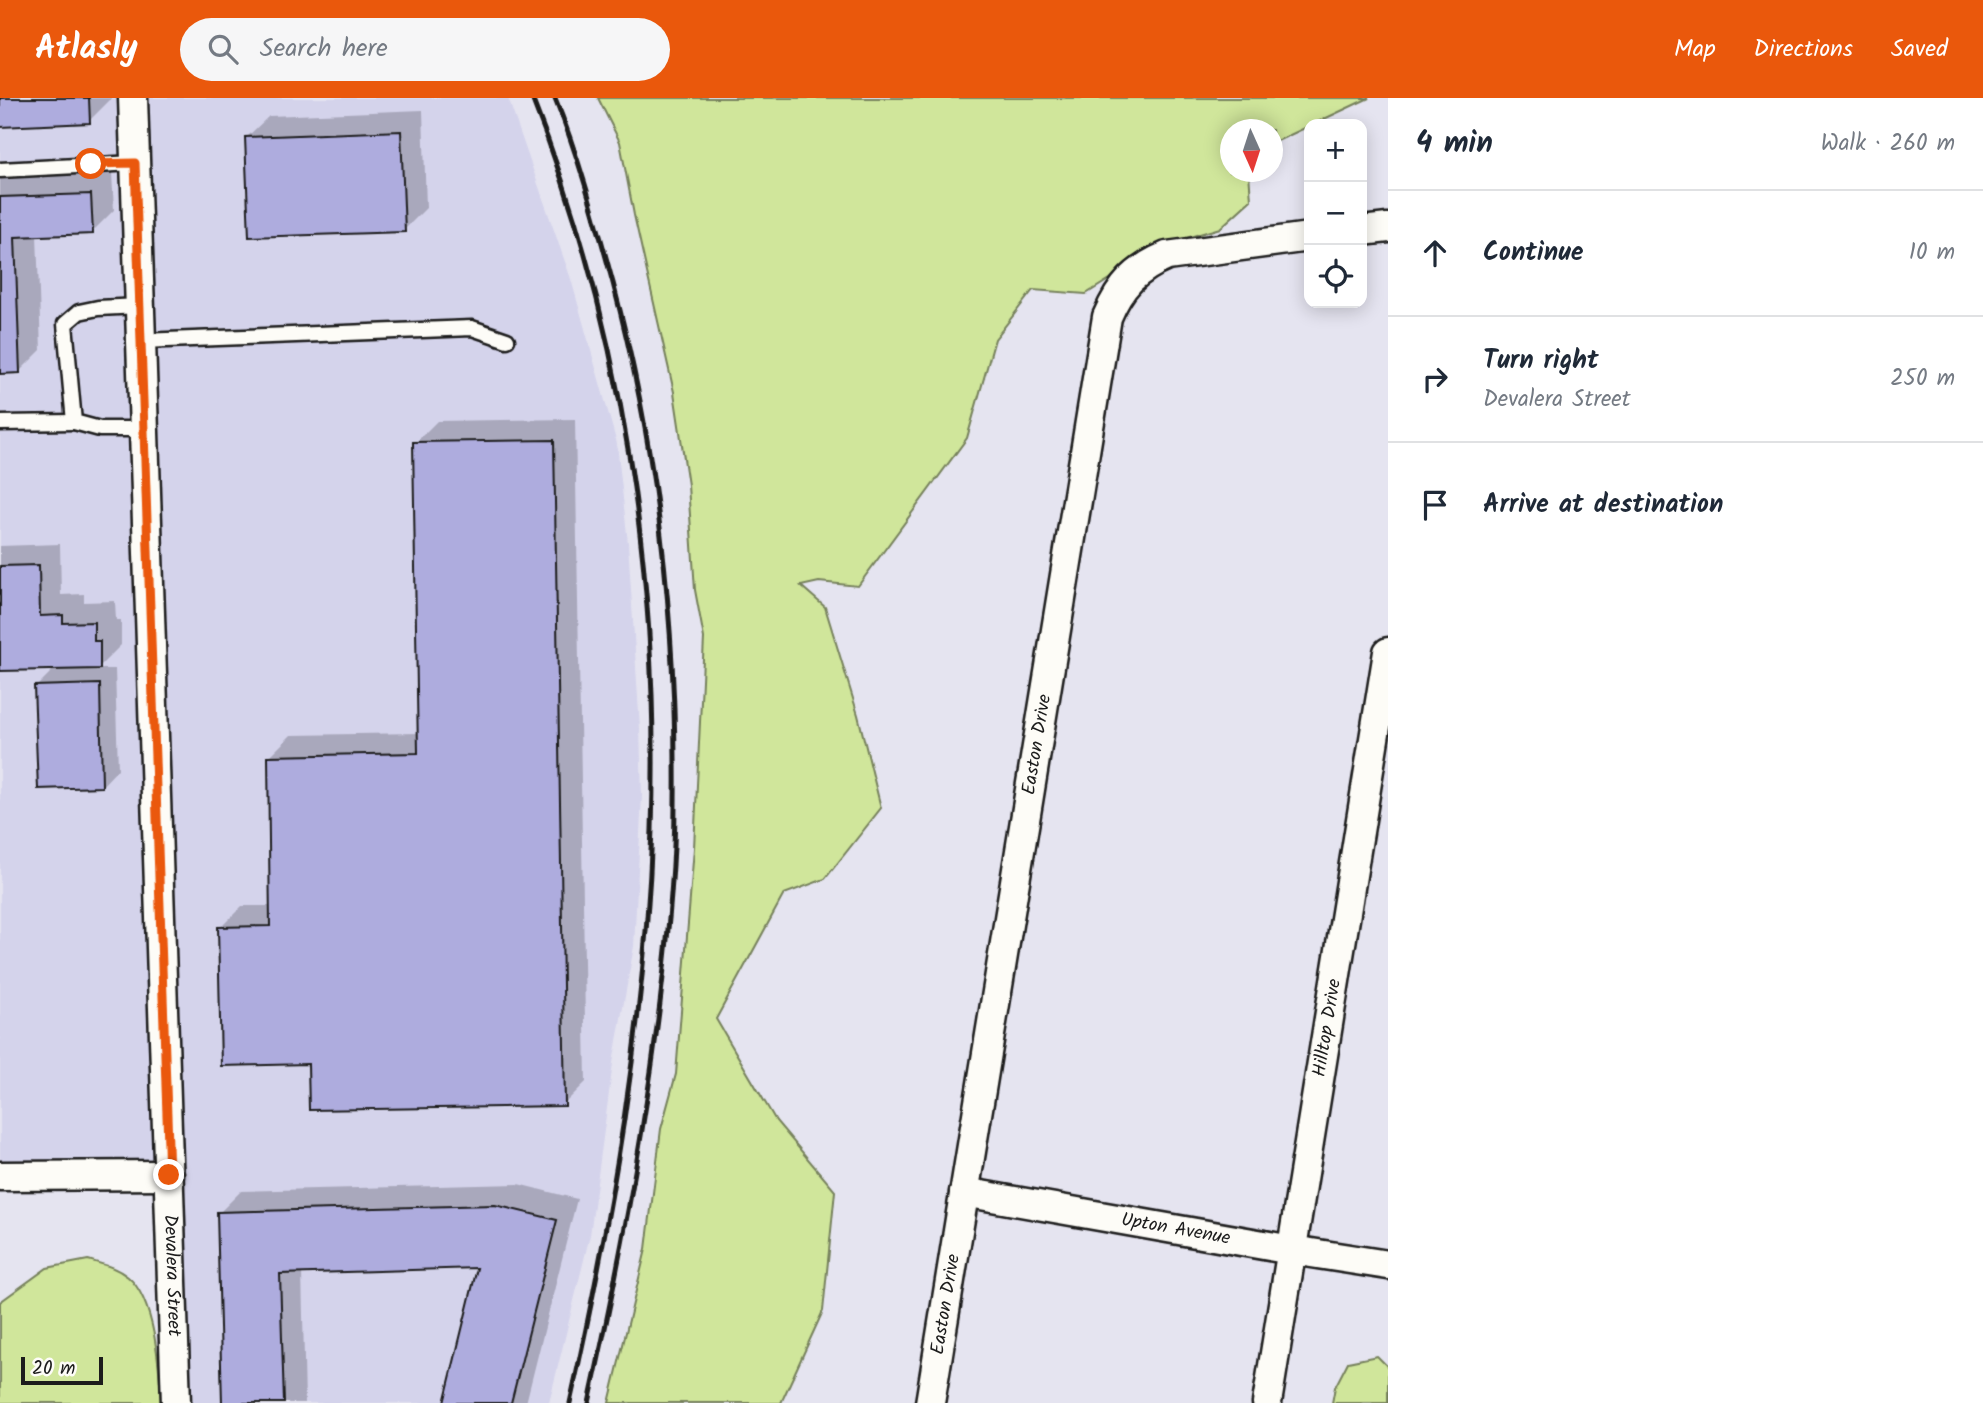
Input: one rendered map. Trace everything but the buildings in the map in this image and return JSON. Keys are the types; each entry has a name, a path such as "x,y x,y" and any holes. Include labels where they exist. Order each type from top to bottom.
{"street":[{"name":"Devalera Street","path":"133,98 176,1403"},
{"path":"1367,230 1388,228"},
{"name":"Easton Drive","path":"930,1403 1107,317 1116,295 1126,284 1146,265 1167,256 1304,238"},
{"name":"Hilltop Drive","path":"1267,1403 1388,652"},
{"path":"0,1176 169,1175"},
{"name":"Upton Avenue","path":"964,1192 1388,1265"}],"lane":[{"path":"0,170 135,163"},
{"path":"74,422 65,324 79,312 98,308 140,306"},
{"path":"141,341 472,328 507,340"},
{"path":"0,424 74,422 100,429 144,429"}],"shaded area":[{"path":"0,98 508,98 571,279 617,444 628,543 640,729 642,796 634,946 613,1063 590,1235 549,1403 176,1403 169,1175 0,1176"}],"green space":[{"path":"598,98 1369,98 1324,119 1304,119 1304,128 1283,138 1283,119 1220,119 1220,182 1250,182 1251,200 1220,228 1166,244 1086,294 1033,290 995,339 967,438 858,586 819,582 801,586 825,607 858,715 881,808 825,879 784,894 716,1019 776,1121 835,1191 823,1311 781,1403 609,1403 646,1249 661,1129 676,1074 694,848 704,638 695,590 688,485 674,392 620,142"},
{"path":"88,1260 109,1266 128,1277 137,1287 150,1318 154,1336 161,1403 0,1403 0,1302 47,1268"},
{"path":"1377,1356 1388,1367 1388,1403 1332,1403 1335,1387 1348,1362"}],"railway":[{"path":"532,98 564,186 591,275 613,366 630,458 642,550 650,643 653,737 648,902 634,1047 613,1190 570,1403"},
{"path":"555,98 600,236 629,347 642,411 662,541 675,738 672,879 654,1054 629,1204 589,1403"}],"route":[{"path":"91,164 135,163 169,1175"}]}
